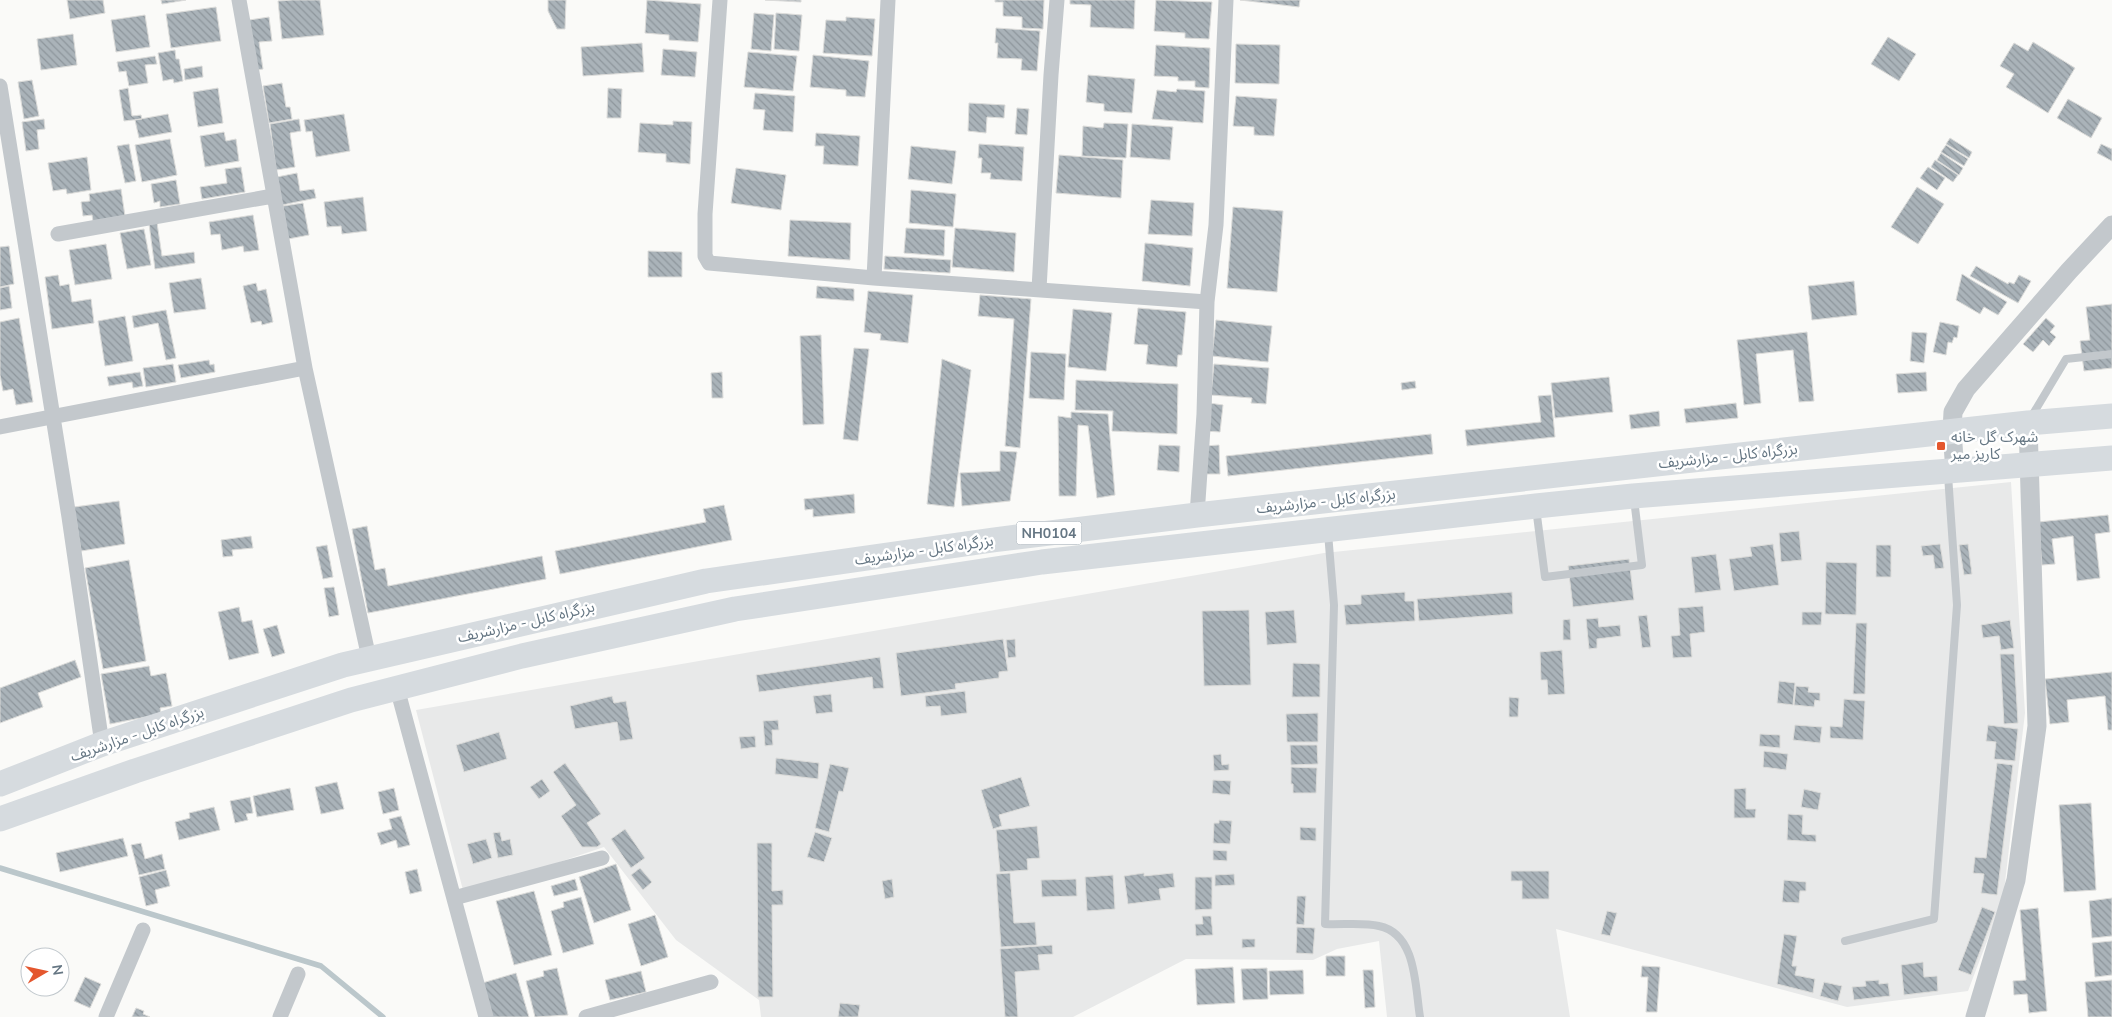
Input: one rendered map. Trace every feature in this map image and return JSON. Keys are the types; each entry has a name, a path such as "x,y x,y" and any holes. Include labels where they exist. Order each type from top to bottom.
{"highway":[{"name":"بزرگراه کابل - مزارشریف","path":"6,782 113,740 343,665 706,580 1197,515 1952,431 2112,416"},
{"name":"بزرگراه کابل - مزارشریف","path":"11,815 135,771 352,700 522,656 735,609 1042,562 1536,506 1634,496 2112,458"},
{"path":"1532,478 1536,506"},
{"path":"1325,501 1328,530"},
{"path":"888,555 893,585"},
{"path":"343,665 352,700"},
{"path":"113,740 135,771"}],"street":[{"path":"239,0 305,368 368,658"},
{"path":"720,0 705,214 705,256 709,263 874,278 1207,302"},
{"path":"874,278 888,0"},
{"path":"1039,289 1051,75 1058,0"},
{"path":"1197,515 1204,414 1207,302 1216,225 1226,0"},
{"path":"0,86 69,517 113,740"},
{"path":"58,234 273,196"},
{"path":"1952,472 1953,412 1966,389 2112,225"},
{"path":"0,427 305,368"},
{"path":"1975,1017 2016,880 2037,726 2028,423"},
{"path":"397,688 486,1017"},
{"path":"454,898 602,858"},
{"path":"106,1017 143,930"},
{"path":"280,1017 298,974"},
{"path":"586,1017 711,982"}],"lane":[{"path":"2028,423 2066,359 2112,354"},
{"path":"1845,941 1934,919 1957,605 1952,472"},
{"path":"1536,506 1546,577 1642,565 1634,496"},
{"path":"1328,530 1334,605 1325,924 1380,926 1398,934 1410,953 1420,1017"}],"shaded area":[{"path":"2011,482 2025,713 2003,899 1968,991 1847,1007 1556,929 1570,1017 1387,1017 1379,941 1337,949 1313,960 1186,959 1073,1017 761,1017 759,1000 676,940 604,847 464,894 416,710 1324,553"}],"building":[{"path":"67,0 103,0 105,13 70,19"},
{"path":"161,0 186,0 162,4"},
{"path":"320,0 324,35 282,39 278,1"},
{"path":"548,0 566,0 565,29 557,29 548,11"},
{"path":"647,0 701,4 698,42 669,40 669,35 645,33"},
{"path":"765,0 801,0 801,2"},
{"path":"995,0 1044,0 1043,29 1022,28 1022,17 1003,16 1003,2 995,2"},
{"path":"1070,0 1135,0 1134,29 1090,27 1091,5 1070,4"},
{"path":"1156,0 1212,2 1209,39 1185,38 1185,33 1154,31"},
{"path":"1240,0 1300,0 1299,7"},
{"path":"216,7 221,41 171,48 166,14"},
{"path":"754,13 774,15 771,51 751,49"},
{"path":"776,13 802,15 799,51 774,49"},
{"path":"145,15 150,47 116,52 111,20"},
{"path":"269,17 272,41 259,42 263,69 257,70 249,20"},
{"path":"846,17 875,19 872,56 823,53 826,20 846,21"},
{"path":"996,28 1040,31 1037,71 1021,70 1022,59 997,58"},
{"path":"73,34 77,65 41,70 37,39"},
{"path":"1888,37 1916,54 1899,81 1871,64"},
{"path":"2033,42 2075,68 2048,113 2006,87 2014,74 2000,66 2014,43 2028,51"},
{"path":"642,43 644,72 583,76 581,47"},
{"path":"1236,44 1280,45 1279,84 1235,83"},
{"path":"1156,45 1210,48 1209,88 1195,87 1195,81 1178,81 1178,77 1154,76"},
{"path":"663,49 697,52 695,77 661,75"},
{"path":"175,50 176,59 179,59 183,81 174,83 173,79 163,81 158,53"},
{"path":"748,52 797,56 793,91 744,87"},
{"path":"813,55 869,61 865,97 846,96 846,90 810,87"},
{"path":"155,56 157,64 145,65 148,83 129,86 126,71 119,72 117,62"},
{"path":"202,66 203,77 185,80 184,69"},
{"path":"1088,75 1135,79 1132,113 1104,111 1104,104 1086,102"},
{"path":"32,80 39,116 24,119 18,82"},
{"path":"282,83 286,107 290,107 292,119 269,123 263,86"},
{"path":"128,88 132,116 141,115 142,119 124,121 119,90"},
{"path":"218,88 223,123 198,127 193,92"},
{"path":"608,88 622,89 621,118 607,118"},
{"path":"1177,89 1205,91 1203,123 1152,119 1157,90 1176,92"},
{"path":"755,93 795,96 793,132 763,130 765,110 753,109"},
{"path":"1236,96 1277,99 1274,136 1254,135 1254,127 1233,126"},
{"path":"2068,99 2102,118 2091,138 2057,118"},
{"path":"969,103 1005,105 1004,118 987,117 986,133 968,131"},
{"path":"1017,108 1029,109 1027,135 1015,134"},
{"path":"168,114 172,132 139,138 135,120"},
{"path":"344,114 350,151 316,157 312,131 306,132 304,120"},
{"path":"44,119 45,129 37,130 39,149 26,151 22,122"},
{"path":"299,119 301,131 290,133 295,167 276,170 270,124"},
{"path":"673,121 692,122 690,164 666,162 666,154 638,152 640,123 673,125"},
{"path":"1104,123 1128,124 1126,158 1082,156 1083,126 1103,128"},
{"path":"1132,124 1173,127 1170,160 1130,157"},
{"path":"224,132 226,141 236,139 239,161 205,167 200,136"},
{"path":"816,133 860,136 858,166 823,164 824,146 815,146"},
{"path":"1950,138 1972,152 1969,158 1946,144"},
{"path":"170,139 177,175 142,182 135,145"},
{"path":"129,144 136,181 125,183 117,146"},
{"path":"979,144 1024,147 1022,181 990,179 991,173 981,173 982,158 978,158"},
{"path":"2101,144 2112,149 2112,161 2097,153"},
{"path":"1946,145 1968,159 1964,166 1941,152"},
{"path":"911,146 956,151 952,184 908,179"},
{"path":"1941,153 1963,168 1959,175 1937,160"},
{"path":"1059,155 1123,160 1121,198 1056,193"},
{"path":"87,157 91,190 67,194 66,189 53,191 48,163"},
{"path":"1935,160 1958,175 1953,182 1931,167"},
{"path":"241,167 245,192 202,199 200,187 227,183 225,169"},
{"path":"1928,167 1945,178 1937,190 1920,178"},
{"path":"736,168 786,175 781,210 731,203"},
{"path":"297,173 300,191 314,189 316,198 282,205 277,177"},
{"path":"176,180 180,204 160,207 160,201 154,203 151,184"},
{"path":"1917,187 1944,204 1918,244 1891,227"},
{"path":"121,189 125,216 93,221 92,215 83,216 81,202 90,201 89,194"},
{"path":"911,190 956,194 953,227 909,223"},
{"path":"363,197 367,231 342,234 341,226 327,227 324,202"},
{"path":"1151,200 1194,203 1192,236 1148,234"},
{"path":"303,203 309,235 288,239 283,206"},
{"path":"1233,207 1283,211 1277,292 1227,288"},
{"path":"253,215 259,250 244,252 243,246 222,250 220,234 211,235 209,222"},
{"path":"790,220 851,223 850,260 788,256"},
{"path":"157,223 162,256 194,252 195,263 155,269 149,224"},
{"path":"906,228 945,230 944,256 904,253"},
{"path":"955,228 1016,233 1014,272 952,267"},
{"path":"144,229 151,265 127,269 120,233"},
{"path":"1145,243 1193,248 1190,286 1142,281"},
{"path":"106,244 112,279 75,285 69,250"},
{"path":"9,246 14,284 0,287 0,247"},
{"path":"648,251 682,252 682,277 648,277"},
{"path":"885,256 951,260 950,273 884,269"},
{"path":"1976,266 2008,284 2009,282 2014,284 2019,275 2031,281 2018,303 1970,276"},
{"path":"1962,274 2007,302 1998,315 1984,307 1980,314 1956,300"},
{"path":"58,275 60,286 69,284 72,302 91,299 94,323 52,329 45,277"},
{"path":"201,278 206,309 174,313 169,283"},
{"path":"1854,281 1857,315 1812,320 1808,286"},
{"path":"256,283 258,291 266,289 273,322 262,325 261,321 251,323 243,286"},
{"path":"9,286 12,308 0,310 0,288"},
{"path":"817,286 854,289 854,301 816,298"},
{"path":"868,291 913,295 908,343 880,340 881,334 864,332"},
{"path":"980,295 1031,299 1020,448 1005,446 1014,319 978,316"},
{"path":"2112,304 2112,368 2084,371 2080,341 2090,340 2086,307"},
{"path":"1138,308 1186,312 1182,355 1178,355 1177,367 1146,364 1148,345 1134,344"},
{"path":"1073,309 1112,313 1106,371 1068,367"},
{"path":"166,310 176,358 166,360 158,323 134,328 132,316"},
{"path":"125,316 133,361 105,366 98,321"},
{"path":"19,318 33,402 16,405 13,389 3,391 0,375 0,322"},
{"path":"2046,318 2055,326 2050,332 2056,337 2049,346 2043,340 2033,352 2023,344"},
{"path":"1216,320 1272,326 1268,362 1212,356"},
{"path":"1940,322 1959,326 1957,338 1954,337 1952,343 1948,342 1946,355 1933,352"},
{"path":"1807,332 1814,401 1799,402 1793,350 1756,354 1761,403 1744,405 1737,340"},
{"path":"1912,332 1927,333 1924,363 1910,361"},
{"path":"821,335 824,424 803,425 800,336"},
{"path":"854,348 869,349 858,441 843,439"},
{"path":"1031,352 1066,354 1064,400 1029,398"},
{"path":"942,359 971,370 954,507 927,504"},
{"path":"209,360 210,365 214,364 215,372 181,378 178,365"},
{"path":"173,364 176,382 146,387 143,368"},
{"path":"1214,364 1269,368 1266,404 1251,403 1252,398 1211,395"},
{"path":"140,372 143,386 133,388 132,382 109,386 107,377"},
{"path":"722,372 723,398 712,398 711,373"},
{"path":"1926,372 1927,391 1898,393 1896,374"},
{"path":"1609,377 1613,412 1555,418 1551,383"},
{"path":"1076,380 1178,384 1177,434 1112,431 1113,411 1075,410"},
{"path":"1415,381 1416,388 1402,390 1401,383"},
{"path":"1551,395 1555,437 1467,446 1465,430 1541,422 1538,396"},
{"path":"1209,403 1223,405 1220,432 1206,431"},
{"path":"1736,403 1738,418 1686,423 1684,409"},
{"path":"1659,411 1660,426 1631,429 1629,415"},
{"path":"1071,412 1108,414 1115,495 1097,498 1088,426 1078,425 1076,496 1059,496 1058,416 1071,418"},
{"path":"1431,434 1433,454 1228,476 1226,456"},
{"path":"1159,445 1180,446 1179,472 1157,470"},
{"path":"1219,445 1220,474 1205,474 1205,446"},
{"path":"1000,451 1017,452 1010,501 962,506 960,473 1000,471"},
{"path":"854,494 855,513 813,517 813,509 805,510 804,499"},
{"path":"119,501 125,544 81,551 74,507"},
{"path":"724,505 732,540 560,574 555,551 706,522 703,509"},
{"path":"2108,515 2110,532 2095,534 2100,578 2077,581 2073,536 2052,539 2055,564 2042,565 2038,522"},
{"path":"367,526 375,570 385,568 388,586 542,556 546,579 368,613 352,529"},
{"path":"1799,531 1802,560 1781,562 1779,533"},
{"path":"251,536 253,548 232,550 233,556 223,557 221,540"},
{"path":"1773,544 1779,585 1734,591 1729,559 1752,556 1750,547"},
{"path":"1940,544 1944,568 1935,569 1933,555 1923,556 1921,546"},
{"path":"1968,544 1972,574 1964,575 1959,545"},
{"path":"327,545 333,577 323,579 316,547"},
{"path":"1876,545 1891,545 1891,577 1876,577"},
{"path":"1716,554 1721,590 1695,593 1691,557"},
{"path":"1629,559 1634,600 1573,607 1568,566"},
{"path":"129,560 146,661 103,669 85,568"},
{"path":"1826,562 1857,563 1856,615 1825,614"},
{"path":"334,587 339,615 329,617 324,588"},
{"path":"1405,592 1405,601 1414,601 1415,621 1346,625 1344,605 1361,604 1361,595"},
{"path":"1512,592 1513,614 1419,621 1417,599"},
{"path":"1703,606 1705,632 1690,634 1692,657 1673,658 1671,636 1680,635 1678,608"},
{"path":"239,607 242,622 252,620 259,653 229,660 218,612"},
{"path":"1249,610 1251,685 1204,686 1202,611"},
{"path":"1294,610 1297,643 1267,645 1265,612"},
{"path":"1802,612 1822,612 1821,625 1802,625"},
{"path":"1647,615 1651,647 1642,648 1638,616"},
{"path":"1598,618 1599,627 1620,625 1621,636 1597,639 1597,648 1589,649 1586,619"},
{"path":"1570,619 1571,640 1563,640 1563,620"},
{"path":"2010,620 2014,648 2001,650 1999,636 1983,638 1981,625"},
{"path":"1856,623 1867,623 1865,694 1853,694"},
{"path":"277,625 285,653 272,657 263,629"},
{"path":"1003,639 1008,671 999,672 999,678 955,684 956,689 901,696 896,653"},
{"path":"1015,639 1016,657 1008,658 1006,640"},
{"path":"1562,650 1565,694 1548,695 1547,680 1541,680 1540,652"},
{"path":"2000,654 2014,654 2018,723 2004,724"},
{"path":"880,657 884,688 873,689 872,677 759,692 756,675"},
{"path":"75,660 81,677 38,693 43,707 0,723 0,688"},
{"path":"1293,663 1320,664 1320,697 1292,697"},
{"path":"149,666 151,676 166,673 172,706 160,708 161,714 110,724 101,674"},
{"path":"2112,672 2112,730 2108,730 2105,696 2067,700 2069,722 2050,724 2045,679"},
{"path":"1779,681 1795,683 1793,705 1777,703"},
{"path":"1796,686 1809,687 1808,692 1820,693 1820,701 1815,700 1814,707 1794,705"},
{"path":"965,691 967,713 941,716 940,706 926,707 925,696"},
{"path":"831,694 833,712 816,714 813,696"},
{"path":"612,696 614,703 626,701 633,739 620,741 617,722 575,729 570,706"},
{"path":"1509,697 1519,698 1518,717 1509,717"},
{"path":"1844,699 1865,701 1863,740 1830,738 1830,726 1842,727"},
{"path":"1318,713 1318,742 1287,742 1286,714"},
{"path":"778,720 779,730 772,730 773,745 765,746 763,721"},
{"path":"1795,725 1822,727 1820,743 1793,740"},
{"path":"1988,725 2018,729 2015,761 1994,759 1996,742 1986,741"},
{"path":"499,732 507,759 464,772 456,745"},
{"path":"1760,734 1780,735 1780,748 1759,746"},
{"path":"755,736 756,747 741,749 739,737"},
{"path":"1290,745 1317,745 1318,764 1291,765"},
{"path":"1764,751 1788,754 1786,770 1763,767"},
{"path":"1221,754 1222,765 1229,764 1229,770 1214,771 1213,755"},
{"path":"776,758 819,763 818,779 775,774"},
{"path":"565,763 601,814 587,823 601,844 597,847 582,847 561,816 576,805 553,772"},
{"path":"1997,763 2013,765 1997,895 1981,893 1984,874 1973,873 1975,857 1986,858"},
{"path":"830,764 849,768 843,792 839,791 829,832 815,828"},
{"path":"1291,767 1317,768 1316,793 1293,793"},
{"path":"1021,777 1030,806 999,815 1002,826 993,829 981,790"},
{"path":"542,779 550,791 539,799 530,787"},
{"path":"1213,780 1231,781 1230,795 1212,793"},
{"path":"337,782 344,809 321,814 315,787"},
{"path":"290,788 294,810 257,817 253,796"},
{"path":"394,788 399,810 383,814 378,792"},
{"path":"1746,788 1746,809 1756,809 1755,818 1734,818 1734,789"},
{"path":"1804,789 1821,793 1818,810 1801,807"},
{"path":"250,797 253,813 246,814 248,820 235,823 230,801"},
{"path":"2091,803 2096,890 2064,892 2059,805"},
{"path":"214,807 220,830 179,840 175,822 190,818 189,813"},
{"path":"1788,814 1803,815 1802,834 1816,835 1816,842 1787,840"},
{"path":"401,816 410,845 398,848 396,840 381,845 377,833 392,829 389,819"},
{"path":"1219,820 1232,821 1230,844 1213,843 1214,823 1219,823"},
{"path":"1037,826 1040,858 1027,859 1028,870 1000,872 996,830"},
{"path":"1300,827 1316,828 1316,841 1300,840"},
{"path":"625,829 645,858 631,868 611,839"},
{"path":"500,832 502,841 510,839 513,855 498,858 493,833"},
{"path":"815,832 832,838 824,862 807,857"},
{"path":"123,838 128,856 60,872 56,853"},
{"path":"486,839 492,858 473,864 467,844"},
{"path":"141,843 145,859 162,854 165,869 139,875 131,845"},
{"path":"757,843 772,843 772,891 783,890 783,905 772,905 773,997 758,997"},
{"path":"1213,850 1227,851 1227,861 1213,860"},
{"path":"616,864 631,910 594,923 579,877"},
{"path":"640,868 652,882 643,890 631,875"},
{"path":"417,869 422,891 410,894 405,872"},
{"path":"166,870 170,886 155,890 158,903 146,906 139,877"},
{"path":"1511,871 1549,871 1549,899 1522,899 1522,881 1511,881"},
{"path":"1010,873 1014,923 1035,922 1037,945 1001,947 996,874"},
{"path":"1144,873 1144,876 1173,873 1175,887 1159,889 1161,900 1128,904 1124,876"},
{"path":"1234,874 1235,885 1215,886 1215,875"},
{"path":"1113,875 1115,909 1087,911 1085,877"},
{"path":"1195,877 1212,877 1212,909 1195,910"},
{"path":"575,879 578,890 554,896 551,886"},
{"path":"892,879 894,897 885,899 882,881"},
{"path":"1076,879 1077,896 1042,897 1041,880"},
{"path":"1784,880 1806,882 1806,891 1800,891 1799,903 1782,902"},
{"path":"534,891 552,955 514,965 496,901"},
{"path":"1297,896 1306,896 1304,925 1296,924"},
{"path":"581,897 594,944 563,953 551,911 564,907 563,902"},
{"path":"2112,898 2112,936 2092,938 2089,901"},
{"path":"1982,907 1995,912 1971,975 1958,970"},
{"path":"2038,908 2047,1011 2029,1013 2027,994 2014,995 2013,981 2026,980 2020,910"},
{"path":"1607,911 1617,913 1610,936 1601,934"},
{"path":"655,915 668,957 641,966 628,924"},
{"path":"1202,916 1211,916 1213,935 1196,936 1195,924 1203,924"},
{"path":"1297,927 1315,928 1313,954 1296,953"},
{"path":"1784,934 1797,936 1792,966 1797,966 1795,975 1815,979 1813,993 1777,984"},
{"path":"1242,939 1255,939 1255,947 1242,948"},
{"path":"2112,941 2112,975 2095,977 2092,943"},
{"path":"1052,945 1053,954 1038,955 1040,970 1015,972 1018,1017 1005,1017 1000,949"},
{"path":"1326,956 1345,956 1345,976 1326,976"},
{"path":"1923,962 1924,977 1937,976 1938,991 1904,995 1901,965"},
{"path":"1642,966 1660,967 1657,1012 1646,1012 1648,977 1641,977"},
{"path":"1233,967 1235,1003 1197,1005 1195,969"},
{"path":"557,968 568,1015 535,1017 526,981 544,976 543,971"},
{"path":"1267,968 1268,999 1243,1000 1241,969"},
{"path":"1303,970 1304,994 1270,995 1269,971"},
{"path":"1363,970 1373,970 1375,1007 1365,1008"},
{"path":"641,971 646,992 610,1000 605,980"},
{"path":"516,973 529,1017 489,1017 479,984"},
{"path":"85,977 101,984 90,1008 74,1001"},
{"path":"1879,980 1879,984 1888,983 1890,996 1854,1000 1852,987 1866,986 1865,981"},
{"path":"2112,980 2112,1017 2088,1017 2085,982"},
{"path":"1824,982 1842,986 1838,1001 1820,996"},
{"path":"840,1003 860,1005 858,1017 838,1017"},
{"path":"136,1008 144,1011 143,1014 150,1017 132,1017"}],"waterway":[{"path":"0,868 321,966 383,1017"}],"place":[{"name":"شهرک گل خانه کاریز میر","path":"1941,446"}]}
